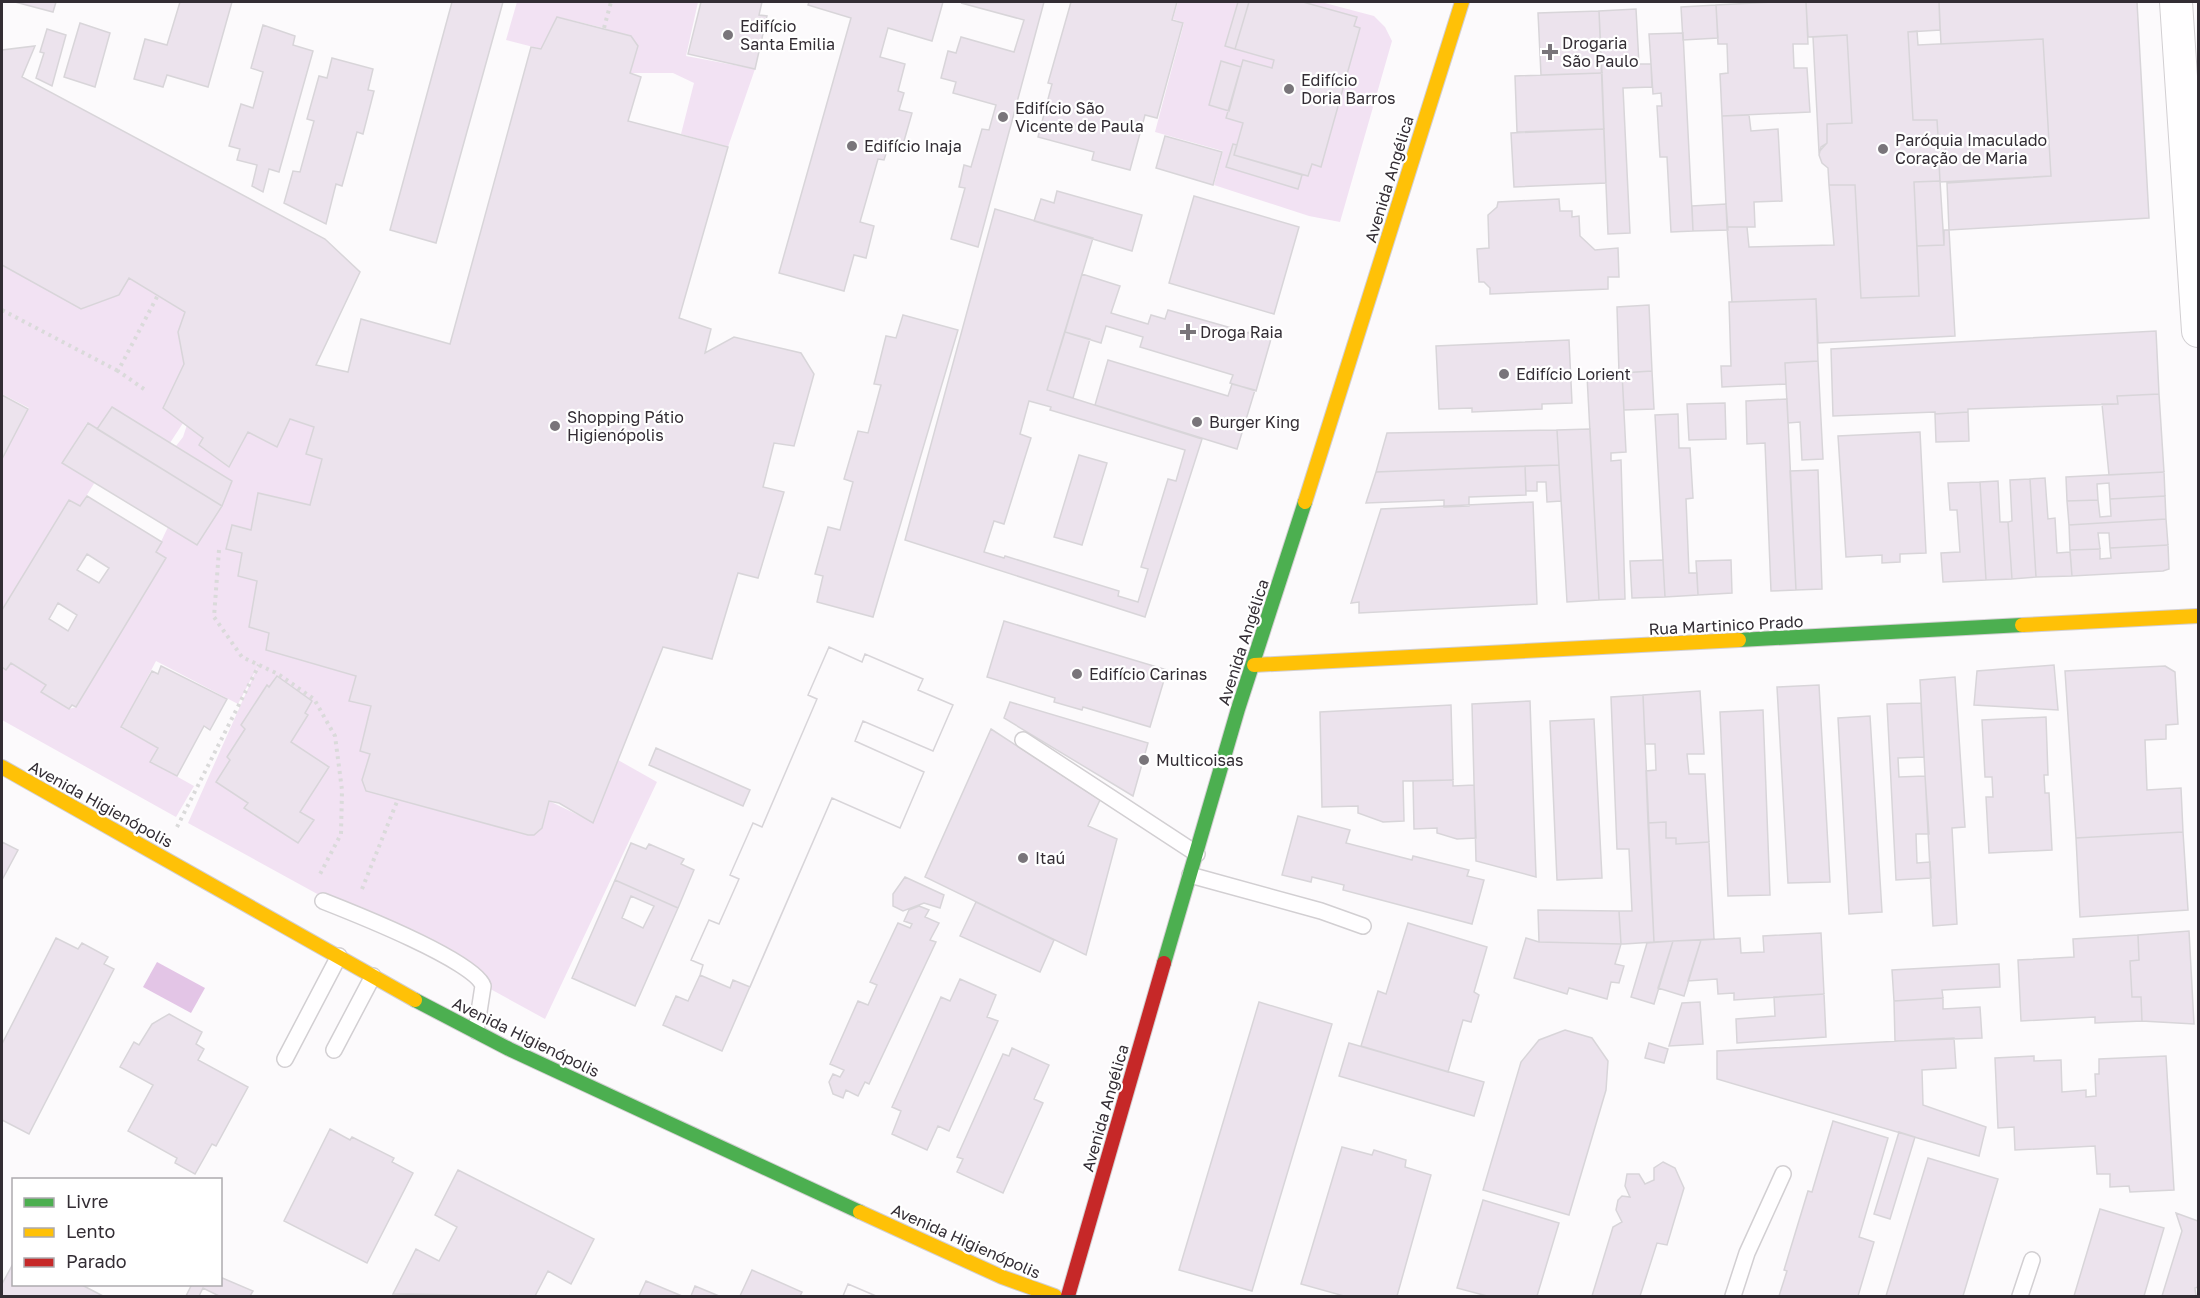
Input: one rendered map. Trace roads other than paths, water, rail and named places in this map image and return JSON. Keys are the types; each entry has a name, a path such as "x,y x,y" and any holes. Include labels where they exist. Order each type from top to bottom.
{"street":[{"name":"Avenida Angélica","path":"1068,1296 1238,709 1254,665 1462,2"},
{"path":"2176,2 2199,332"},
{"name":"Rua Martinico Prado","path":"1254,665 2199,616"},
{"name":"Avenida Higienópolis","path":"2,767 373,976 508,1049 1002,1277 1055,1296"}],"lane":[{"path":"1023,740 1197,854"},
{"path":"1190,875 1363,926"},
{"path":"323,901 457,962 482,980 482,1003 476,1031"},
{"path":"285,1059 339,956"},
{"path":"334,1050 373,976"},
{"path":"1732,1296 1755,1234 1783,1174"},
{"path":"2020,1296 2032,1260"}],"place":[{"name":"Edifício Santa Emilia","path":"728,35"},
{"name":"Drogaria São Paulo","path":"1550,52"},
{"name":"Edifício Doria Barros","path":"1289,89"},
{"name":"Edifício São Vicente de Paula","path":"1003,117"},
{"name":"Edifício Inaja","path":"852,146"},
{"name":"Paróquia Imaculado Coração de Maria","path":"1883,149"},
{"name":"Droga Raia","path":"1188,332"},
{"name":"Edifício Lorient","path":"1504,374"},
{"name":"Burger King","path":"1197,422"},
{"name":"Shopping Pátio Higienópolis","path":"555,426"},
{"name":"Edifício Carinas","path":"1077,674"},
{"name":"Multicoisas","path":"1144,760"},
{"name":"Itaú","path":"1023,858"}]}
